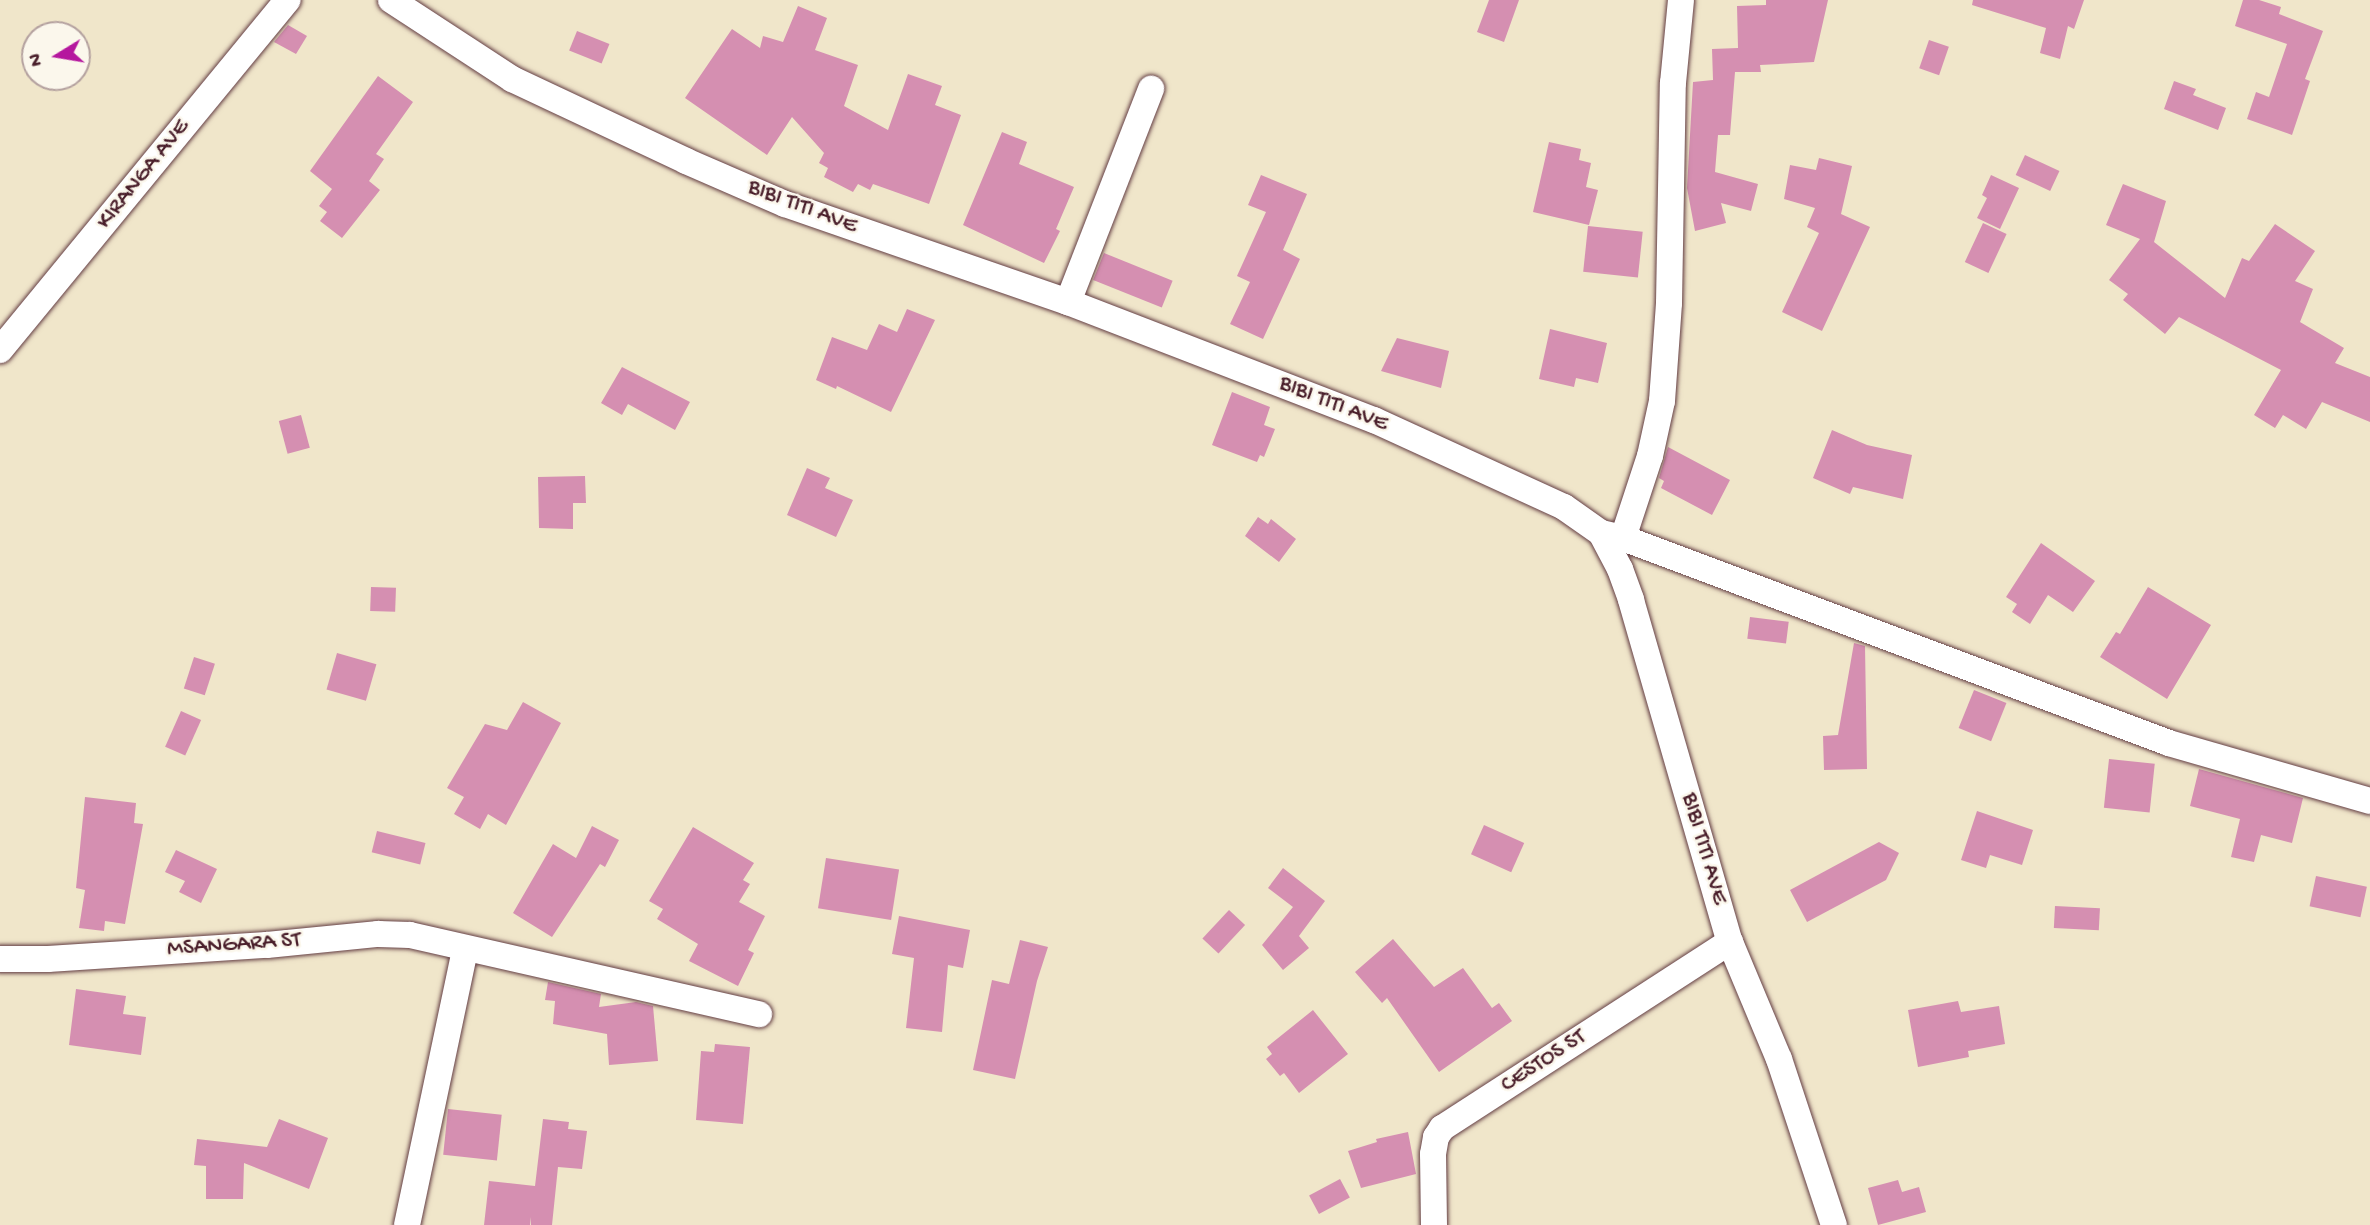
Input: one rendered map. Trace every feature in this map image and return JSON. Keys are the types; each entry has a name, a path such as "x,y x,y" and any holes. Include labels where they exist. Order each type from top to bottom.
{"street":[{"name":"KIRANGA AVE","path":"0,350 288,0"},
{"name":"BIBI TITI AVE","path":"391,0 512,79 686,161 785,204 1068,302 1374,420 1564,507 1612,536 1730,942 1779,1059 1834,1225"},
{"path":"1681,0 1673,83 1669,303 1662,401 1650,456 1612,536 2169,743 2370,801"},
{"path":"1068,302 1151,89"},
{"name":"MSANGARA ST","path":"0,959 48,959 267,945 378,934 410,935 465,950 759,1014"},
{"name":"CESTOS ST","path":"1434,1225 1433,1154 1436,1137 1442,1128 1730,942"},
{"path":"407,1225 465,950"}],"building":[{"path":"1489,0 1519,0 1504,42 1477,32"},
{"path":"1766,0 1828,0 1814,62 1760,65 1761,72 1735,72 1730,135 1718,135 1715,172 1758,184 1751,211 1721,203 1726,223 1695,231 1687,188 1693,82 1713,80 1712,49 1738,48 1737,6 1766,5"},
{"path":"1973,0 2084,0 2074,29 2068,26 2060,59 2040,53 2046,28 1972,5"},
{"path":"2243,0 2259,0 2281,7 2279,14 2323,31 2305,79 2310,81 2292,135 2247,119 2256,92 2269,97 2287,44 2235,26"},
{"path":"798,6 827,18 815,50 858,65 844,106 888,130 908,74 942,86 935,105 961,115 929,204 873,184 870,190 858,184 853,192 824,177 828,168 819,163 824,153 792,117 767,155 685,98 732,29 760,48 763,36 783,42"},
{"path":"288,25 307,36 296,54 274,42"},
{"path":"577,31 609,44 602,64 569,50"},
{"path":"1929,40 1949,47 1939,75 1919,68"},
{"path":"378,76 413,102 376,154 384,159 369,181 380,190 342,238 320,221 327,212 319,206 332,189 310,171"},
{"path":"2174,81 2196,89 2193,95 2226,108 2218,130 2164,109"},
{"path":"1002,132 1027,142 1019,164 1074,187 1056,229 1060,231 1044,263 963,225"},
{"path":"1549,142 1581,149 1579,160 1591,163 1586,187 1598,190 1589,225 1533,212"},
{"path":"2025,155 2059,171 2050,191 2016,175"},
{"path":"1819,158 1852,166 1841,214 1870,227 1822,331 1782,312 1819,233 1807,227 1815,208 1784,199 1790,165 1816,170"},
{"path":"1261,175 1307,194 1283,250 1300,259 1263,339 1230,324 1250,282 1237,276 1266,212 1248,205"},
{"path":"1991,175 2019,188 2000,229 1977,218 1987,198 1982,195"},
{"path":"2123,184 2166,201 2154,242 2225,298 2242,258 2249,261 2275,224 2315,251 2295,281 2313,289 2300,322 2344,348 2335,363 2370,377 2370,422 2322,402 2306,429 2283,415 2275,428 2254,415 2281,370 2179,317 2165,334 2123,300 2128,294 2109,280 2140,239 2106,225"},
{"path":"1983,223 2007,234 1988,273 1965,262"},
{"path":"1588,226 1643,232 1638,277 1583,272"},
{"path":"1104,253 1173,281 1162,308 1093,280"},
{"path":"907,309 935,320 891,412 837,386 836,389 816,380 832,337 867,350 879,324 897,332"},
{"path":"1550,329 1607,343 1598,383 1576,378 1574,387 1539,379"},
{"path":"1397,338 1449,351 1441,388 1381,371"},
{"path":"622,367 690,402 675,430 628,404 622,415 601,403"},
{"path":"1232,392 1270,407 1264,425 1275,429 1264,457 1260,455 1257,462 1212,445"},
{"path":"301,415 310,448 288,454 279,421"},
{"path":"1832,430 1867,445 1912,455 1903,499 1853,487 1850,494 1813,478"},
{"path":"1668,447 1730,480 1712,515 1661,488 1664,481 1659,478"},
{"path":"807,468 830,478 825,488 853,500 836,537 787,515"},
{"path":"585,476 586,503 573,503 573,529 539,528 538,477"},
{"path":"1258,517 1268,524 1271,519 1296,539 1279,562 1245,536"},
{"path":"2041,543 2095,581 2073,612 2048,595 2030,624 2012,612 2017,604 2006,597"},
{"path":"371,587 396,588 395,612 370,611"},
{"path":"2148,587 2211,625 2167,699 2100,657 2116,632 2120,634"},
{"path":"1750,617 1789,622 1786,644 1747,639"},
{"path":"1854,643 1865,646 1867,769 1824,770 1823,736 1838,735"},
{"path":"337,653 376,664 366,701 327,690"},
{"path":"194,657 215,664 205,695 184,688"},
{"path":"1974,690 2006,703 1991,741 1959,728"},
{"path":"523,702 561,723 506,825 488,814 480,829 454,814 464,797 447,788 485,724 507,730"},
{"path":"181,711 201,720 185,756 165,747"},
{"path":"2109,759 2155,764 2150,813 2104,808"},
{"path":"2199,769 2303,798 2292,843 2261,835 2254,862 2231,857 2240,819 2190,806"},
{"path":"85,797 136,803 134,823 143,824 125,924 105,921 104,931 79,928 85,890 76,888"},
{"path":"1977,811 2033,830 2022,865 1990,855 1986,868 1961,860"},
{"path":"1484,825 1524,843 1511,872 1471,854"},
{"path":"592,826 619,840 605,867 600,864 552,937 513,913 553,844 576,858"},
{"path":"693,827 754,863 743,880 750,884 739,902 765,916 748,950 754,953 738,986 689,961 698,944 657,919 663,909 649,901"},
{"path":"377,831 426,843 420,864 372,852"},
{"path":"1879,842 1899,853 1886,880 1807,922 1790,890"},
{"path":"176,850 217,869 201,903 179,892 185,881 165,872"},
{"path":"826,858 899,870 891,920 818,908"},
{"path":"1283,868 1325,901 1299,936 1309,948 1283,970 1262,945 1293,907 1268,888"},
{"path":"2316,876 2367,887 2360,917 2310,906"},
{"path":"2055,906 2100,908 2099,930 2054,928"},
{"path":"1229,910 1245,925 1218,954 1202,939"},
{"path":"899,916 970,930 963,968 948,965 942,1032 906,1028 914,958 892,954"},
{"path":"1393,939 1434,987 1463,968 1492,1008 1499,1003 1512,1021 1439,1072 1387,998 1382,1003 1355,972"},
{"path":"1020,940 1048,947 1037,981 1015,1079 973,1070 992,980 1009,984"},
{"path":"548,982 601,994 599,1007 636,1002 653,1006 658,1061 609,1065 607,1034 553,1024 555,1001 545,1000"},
{"path":"76,989 126,996 123,1014 146,1017 141,1055 69,1045"},
{"path":"1958,1001 1961,1012 1999,1006 2005,1044 1968,1051 1969,1057 1918,1067 1908,1010"},
{"path":"1313,1010 1348,1054 1299,1093 1284,1073 1280,1076 1266,1059 1272,1054 1267,1047"},
{"path":"715,1044 750,1047 743,1124 696,1120 701,1051 714,1052"},
{"path":"448,1109 502,1115 497,1160 443,1155"},
{"path":"279,1119 328,1138 309,1189 244,1163 243,1199 206,1199 206,1166 194,1165 197,1139 267,1147"},
{"path":"543,1119 569,1122 568,1129 587,1131 582,1169 558,1167 552,1225 531,1225 531,1217 530,1225 484,1225 489,1181 535,1186"},
{"path":"1408,1132 1416,1174 1361,1188 1348,1151 1377,1142 1376,1139"},
{"path":"1340,1179 1350,1198 1319,1214 1309,1195"},
{"path":"1898,1180 1902,1192 1919,1187 1926,1212 1878,1225 1868,1188"}]}
